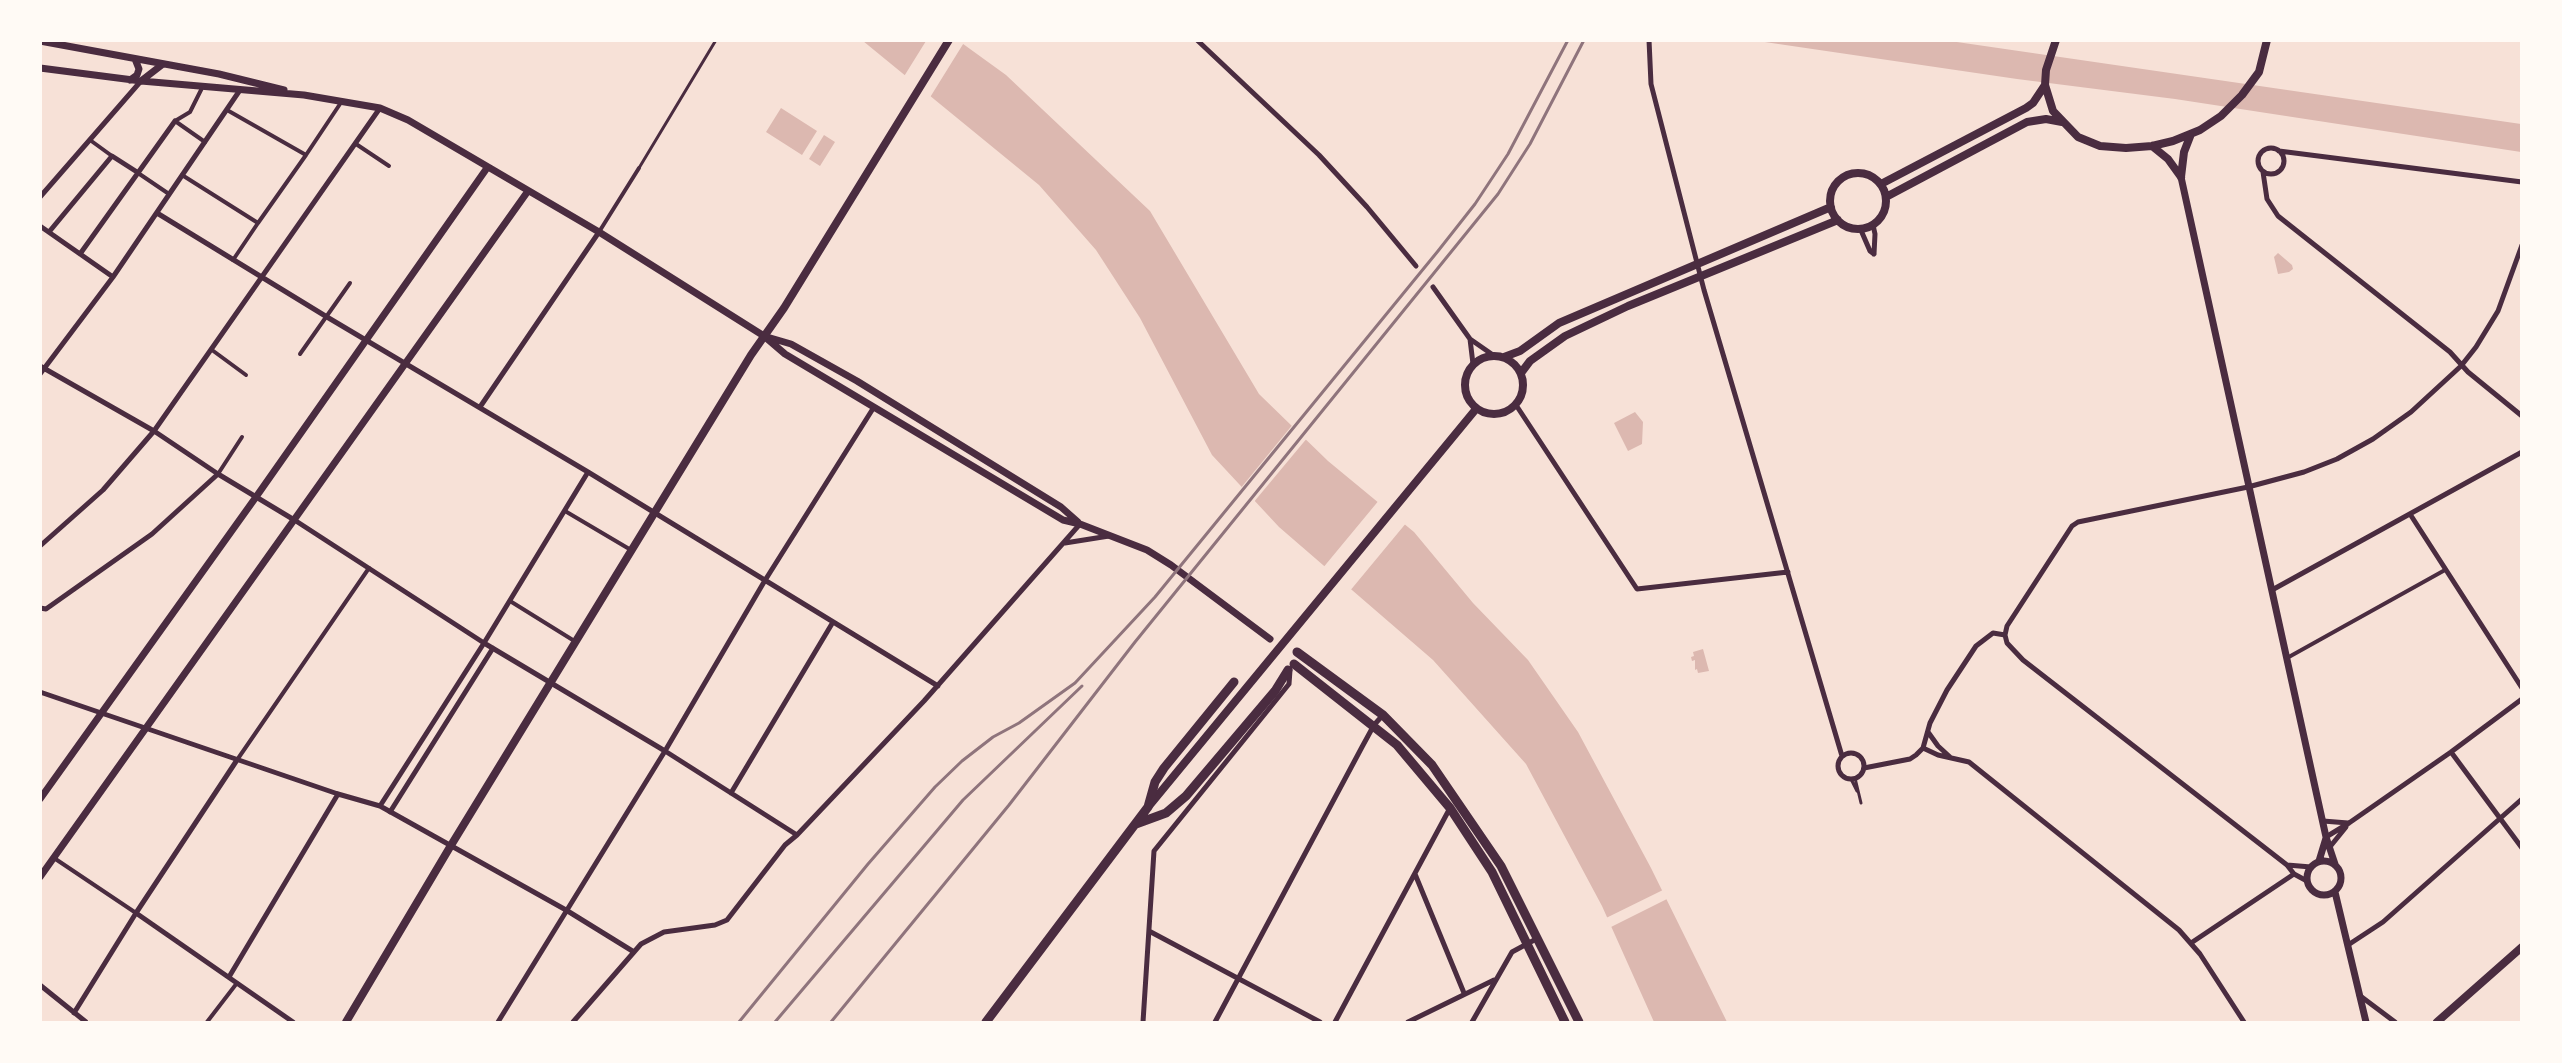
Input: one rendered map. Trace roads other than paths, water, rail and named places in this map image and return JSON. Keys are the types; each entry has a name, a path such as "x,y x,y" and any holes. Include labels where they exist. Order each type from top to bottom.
{"main road":[{"path":"346,1023 450,847 949,40"},
{"path":"2055,41 2048,62 2045,85 2052,107 2062,122 2078,137 2100,146 2152,146 2191,134 2220,116 2242,95 2259,72 2267,40"},
{"path":"1881,184 2026,108 2033,103 2045,85"},
{"path":"1886,197 2027,122 2046,119 2062,122"},
{"path":"2181,177 2184,152 2191,134"},
{"path":"2152,146 2168,159 2181,177"},
{"path":"1854,173 1868,174 1881,184 1886,197 1886,207 1882,216 1873,225 1860,228 1852,228 1838,220 1831,207 1832,191 1836,184 1847,175 1854,173"},
{"path":"1504,357 1520,351 1559,323 1831,207"},
{"path":"1521,374 1530,361 1565,336 1628,306 1838,220"},
{"path":"1493,355 1504,357 1514,363 1521,374 1523,388 1516,405 1506,412 1494,415 1476,409 1470,402 1464,381 1473,364 1480,358 1493,355"},
{"path":"988,1022 1076,900 1148,807 1476,409"},
{"path":"1297,652 1383,715 1432,765 1501,866 1579,1023"},
{"path":"1136,824 1166,813 1186,796 1275,691 1291,667 1374,725 1397,745 1450,808 1491,872 1565,1023"},
{"path":"1148,807 1155,782 1164,768 1234,682"},
{"path":"2437,1023 2522,947"}],"street":[{"path":"1197,40 1319,155 1368,207 1416,266"},
{"path":"1649,40 1651,84 1701,278 1842,756"},
{"path":"40,41 245,80 304,95"},
{"path":"130,80 137,75 139,69 135,59"},
{"path":"40,197 141,81 163,64"},
{"path":"40,68 130,80 304,95 380,108 408,120 599,232 764,336 785,354 1062,520 1080,524 1147,550 1171,565 1270,639"},
{"path":"245,80 113,277 42,370 154,431 484,643 665,751 797,835"},
{"path":"80,254 175,121 190,112 203,86"},
{"path":"233,261 342,101"},
{"path":"40,546 103,490 154,431 380,108"},
{"path":"227,110 306,155"},
{"path":"175,121 205,142"},
{"path":"90,140 169,194"},
{"path":"356,144 389,166"},
{"path":"2522,182 2279,151 2271,148 2260,153 2258,161 2263,172 2267,199 2278,216 2450,352 2461,366 2522,416"},
{"path":"2263,172 2271,174 2280,171 2283,163 2279,151"},
{"path":"49,231 112,156"},
{"path":"40,799 256,498 365,339 487,168"},
{"path":"480,407 599,232 639,168"},
{"path":"182,175 258,223"},
{"path":"2181,177 2326,837 2342,878 2335,892 2366,1023"},
{"path":"40,877 296,521 528,191"},
{"path":"157,213 938,686"},
{"path":"1860,228 1870,251 1874,254 1873,225"},
{"path":"40,226 113,277"},
{"path":"2307,880 2294,874 2287,865 2023,660 2011,648 2005,634 2015,611 2072,526 2078,522 2248,487 2304,472 2337,459 2373,439 2411,412 2461,366 2498,311 2522,246"},
{"path":"300,354 351,283"},
{"path":"1433,287 1470,339 1493,355"},
{"path":"764,336 791,344 857,381 1061,507 1080,524"},
{"path":"1470,339 1473,364"},
{"path":"212,350 246,375"},
{"path":"1516,405 1628,578 1638,589 1788,572"},
{"path":"498,1023 665,751 764,582 874,407"},
{"path":"40,608 46,609 147,538 218,474 242,437"},
{"path":"2272,590 2522,452"},
{"path":"380,806 484,643 588,472"},
{"path":"565,511 632,551"},
{"path":"2410,514 2522,688"},
{"path":"573,1023 641,944 664,933 724,922 785,845 938,686 1080,524"},
{"path":"1064,543 1115,537"},
{"path":"74,1013 136,913 237,760 369,568"},
{"path":"2287,658 2445,570"},
{"path":"510,601 576,642"},
{"path":"732,793 833,622"},
{"path":"1864,768 1863,761 1857,755 1850,753 1842,756 1838,762 1838,770 1843,777 1853,779 1864,768 1910,759 1923,748 1947,690 1976,646 1993,633 2005,634"},
{"path":"390,812 493,648"},
{"path":"1143,1023 1154,850 1289,684 1291,667"},
{"path":"40,692 338,794 380,806 566,910 634,952"},
{"path":"2319,861 2326,837 2451,752 2522,699"},
{"path":"1215,1023 1374,725 1383,715"},
{"path":"1928,732 1938,746 1952,758"},
{"path":"1923,748 1938,755 1969,762 2179,930 2191,943 2244,1023"},
{"path":"2451,752 2522,848"},
{"path":"229,977 338,794"},
{"path":"2348,945 2383,922 2522,799"},
{"path":"1335,1023 1450,808"},
{"path":"2323,821 2349,823"},
{"path":"2329,848 2349,823"},
{"path":"54,858 293,1023"},
{"path":"2335,864 2319,861 2311,867 2307,880 2311,889 2318,894 2327,895 2335,892"},
{"path":"2287,865 2311,867"},
{"path":"1415,874 1464,993"},
{"path":"2191,943 2294,874"},
{"path":"1149,931 1320,1023"},
{"path":"1472,1023 1512,952 1538,938"},
{"path":"1408,1023 1464,993 1495,980"},
{"path":"207,1023 237,983"},
{"path":"40,985 86,1023"},
{"path":"2359,995 2395,1023"}],"lane":[{"path":"639,168 716,40"},
{"path":"1853,779 1861,804"}],"railway":[{"path":"739,1022 868,864 935,787 962,761 993,737 1019,723 1075,683 1155,597 1475,204 1508,154 1568,40"},
{"path":"831,1022 1009,805 1135,642 1498,194 1530,144 1584,40"},
{"path":"775,1022 963,800 1082,686"}]}
